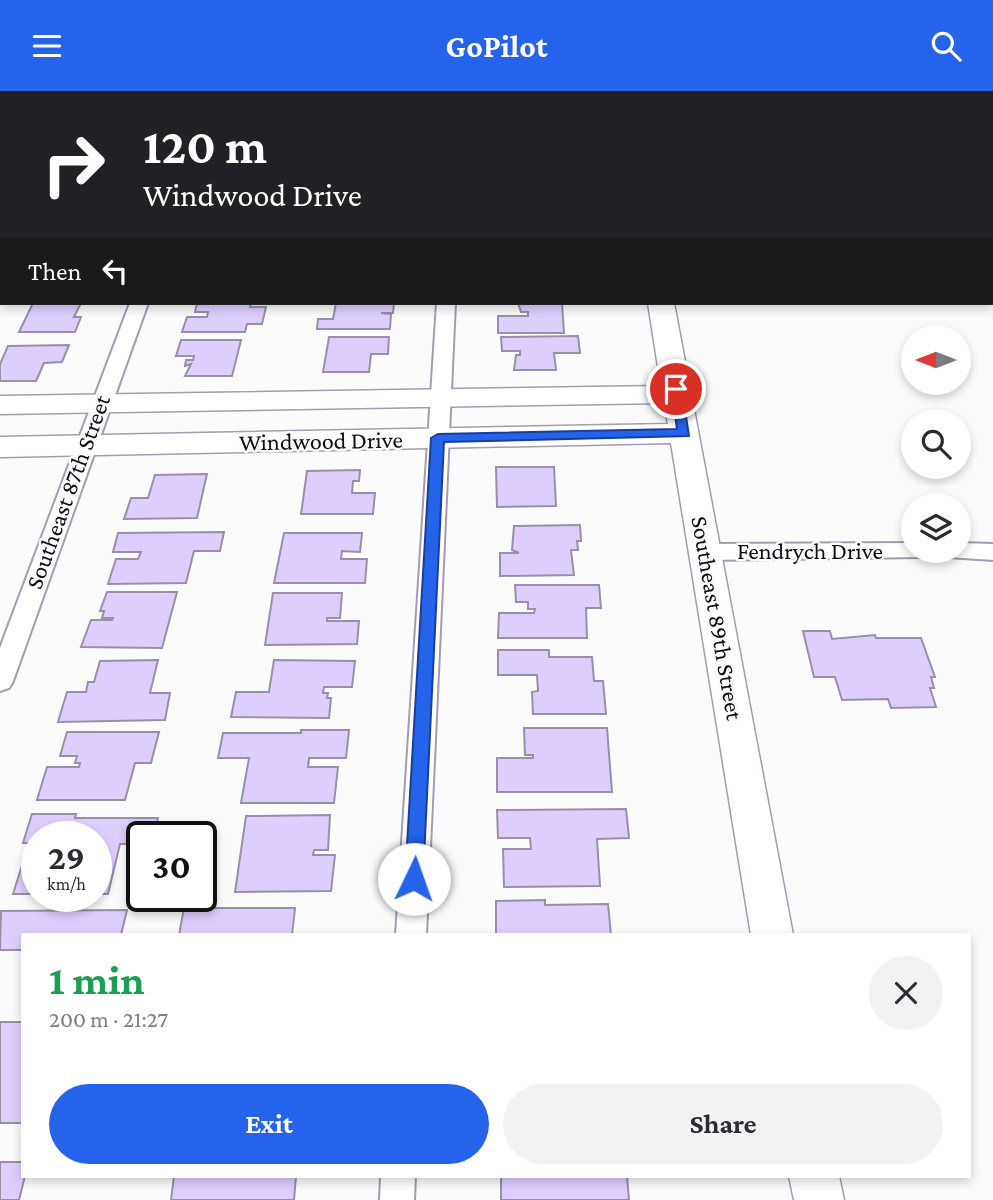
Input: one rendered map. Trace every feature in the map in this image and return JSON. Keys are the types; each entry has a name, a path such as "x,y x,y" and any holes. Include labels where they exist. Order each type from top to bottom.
{"street":[{"name":"Southeast 87th Street","path":"0,681 138,305"},
{"path":"411,933 446,305"},
{"name":"Southeast 89th Street","path":"661,305 772,933"},
{"name":"Windwood Drive","path":"0,405 677,394"},
{"name":"Windwood Drive","path":"0,447 685,433"},
{"name":"Fendrych Drive","path":"706,552 901,551"},
{"path":"971,551 993,552"},
{"path":"397,1200 398,1178"},
{"path":"814,1178 819,1200"}],"building":[{"path":"32,305 80,305 74,317 81,317 75,332 19,332"},
{"path":"197,305 266,307 262,324 247,324 245,332 182,332 187,317 207,317 208,312 195,312"},
{"path":"336,305 394,305 393,313 381,313 391,314 390,329 317,329 318,319 333,319"},
{"path":"519,305 562,305 564,333 498,333 498,316 528,316 528,312 521,312"},
{"path":"578,336 580,353 554,353 556,370 514,370 516,355 520,355 520,351 502,351 501,337"},
{"path":"329,337 389,337 388,354 371,354 369,372 323,372"},
{"path":"181,340 241,340 232,376 185,376 191,364 185,366 186,360 193,360 194,356 176,356"},
{"path":"69,345 62,362 44,363 36,381 0,381 0,364 8,346"},
{"path":"496,467 554,467 556,506 497,507"},
{"path":"360,470 359,481 353,481 352,493 375,493 373,514 301,514 307,471"},
{"path":"207,474 197,518 124,519 131,498 148,498 155,475"},
{"path":"580,525 581,541 577,541 578,550 571,550 574,575 500,576 500,553 519,553 512,550 514,526"},
{"path":"224,532 220,551 194,551 186,583 108,584 116,559 138,559 141,552 113,552 118,533"},
{"path":"284,533 362,533 360,552 342,551 341,559 367,559 365,583 274,583"},
{"path":"515,585 599,585 601,608 586,608 587,638 498,638 499,613 534,613 535,609 528,609 528,602 516,602"},
{"path":"107,592 177,592 162,648 81,647 91,620 113,618 102,618 104,611 100,611"},
{"path":"273,593 342,593 340,618 327,618 327,621 359,621 357,644 265,645"},
{"path":"803,631 830,631 832,639 875,635 876,638 921,638 935,677 931,677 934,688 930,688 936,707 891,708 888,699 842,700 835,677 814,677"},
{"path":"498,650 549,650 549,657 592,657 594,681 603,681 606,714 533,714 532,692 538,691 537,675 498,675"},
{"path":"158,660 150,693 170,693 165,720 58,722 67,692 86,692 88,682 94,682 100,661"},
{"path":"274,660 355,661 352,687 324,687 323,693 328,693 327,698 331,698 329,718 231,717 236,692 269,692"},
{"path":"524,728 607,728 612,792 497,792 497,758 533,758 533,755 525,755"},
{"path":"301,730 349,730 346,758 309,758 308,767 338,767 334,803 241,803 249,758 218,758 223,733 301,733"},
{"path":"67,732 159,732 151,763 135,763 125,800 37,800 47,767 79,767 80,763 75,763 77,756 60,756"},
{"path":"626,809 629,838 597,839 600,886 504,887 503,849 531,849 530,838 498,838 497,810"},
{"path":"32,814 76,814 75,818 158,818 157,821 126,821 126,844 120,844 112,877 112,821 30,821"},
{"path":"330,815 328,850 314,850 313,855 335,855 331,891 235,892 246,816"},
{"path":"21,869 21,894 13,894"},
{"path":"545,900 545,905 608,904 611,933 496,933 496,901"},
{"path":"217,908 295,908 292,933 179,933 183,912 217,912"},
{"path":"126,910 121,933 21,933 21,950 0,950 1,911"},
{"path":"0,1022 21,1022 21,1123 0,1123"},
{"path":"0,1162 21,1162 21,1178 24,1178 19,1200 0,1200"},
{"path":"174,1178 296,1178 294,1200 171,1200"},
{"path":"501,1178 627,1178 629,1200 501,1200"}],"route":[{"path":"414,879 438,438 685,433 676,389"}]}
